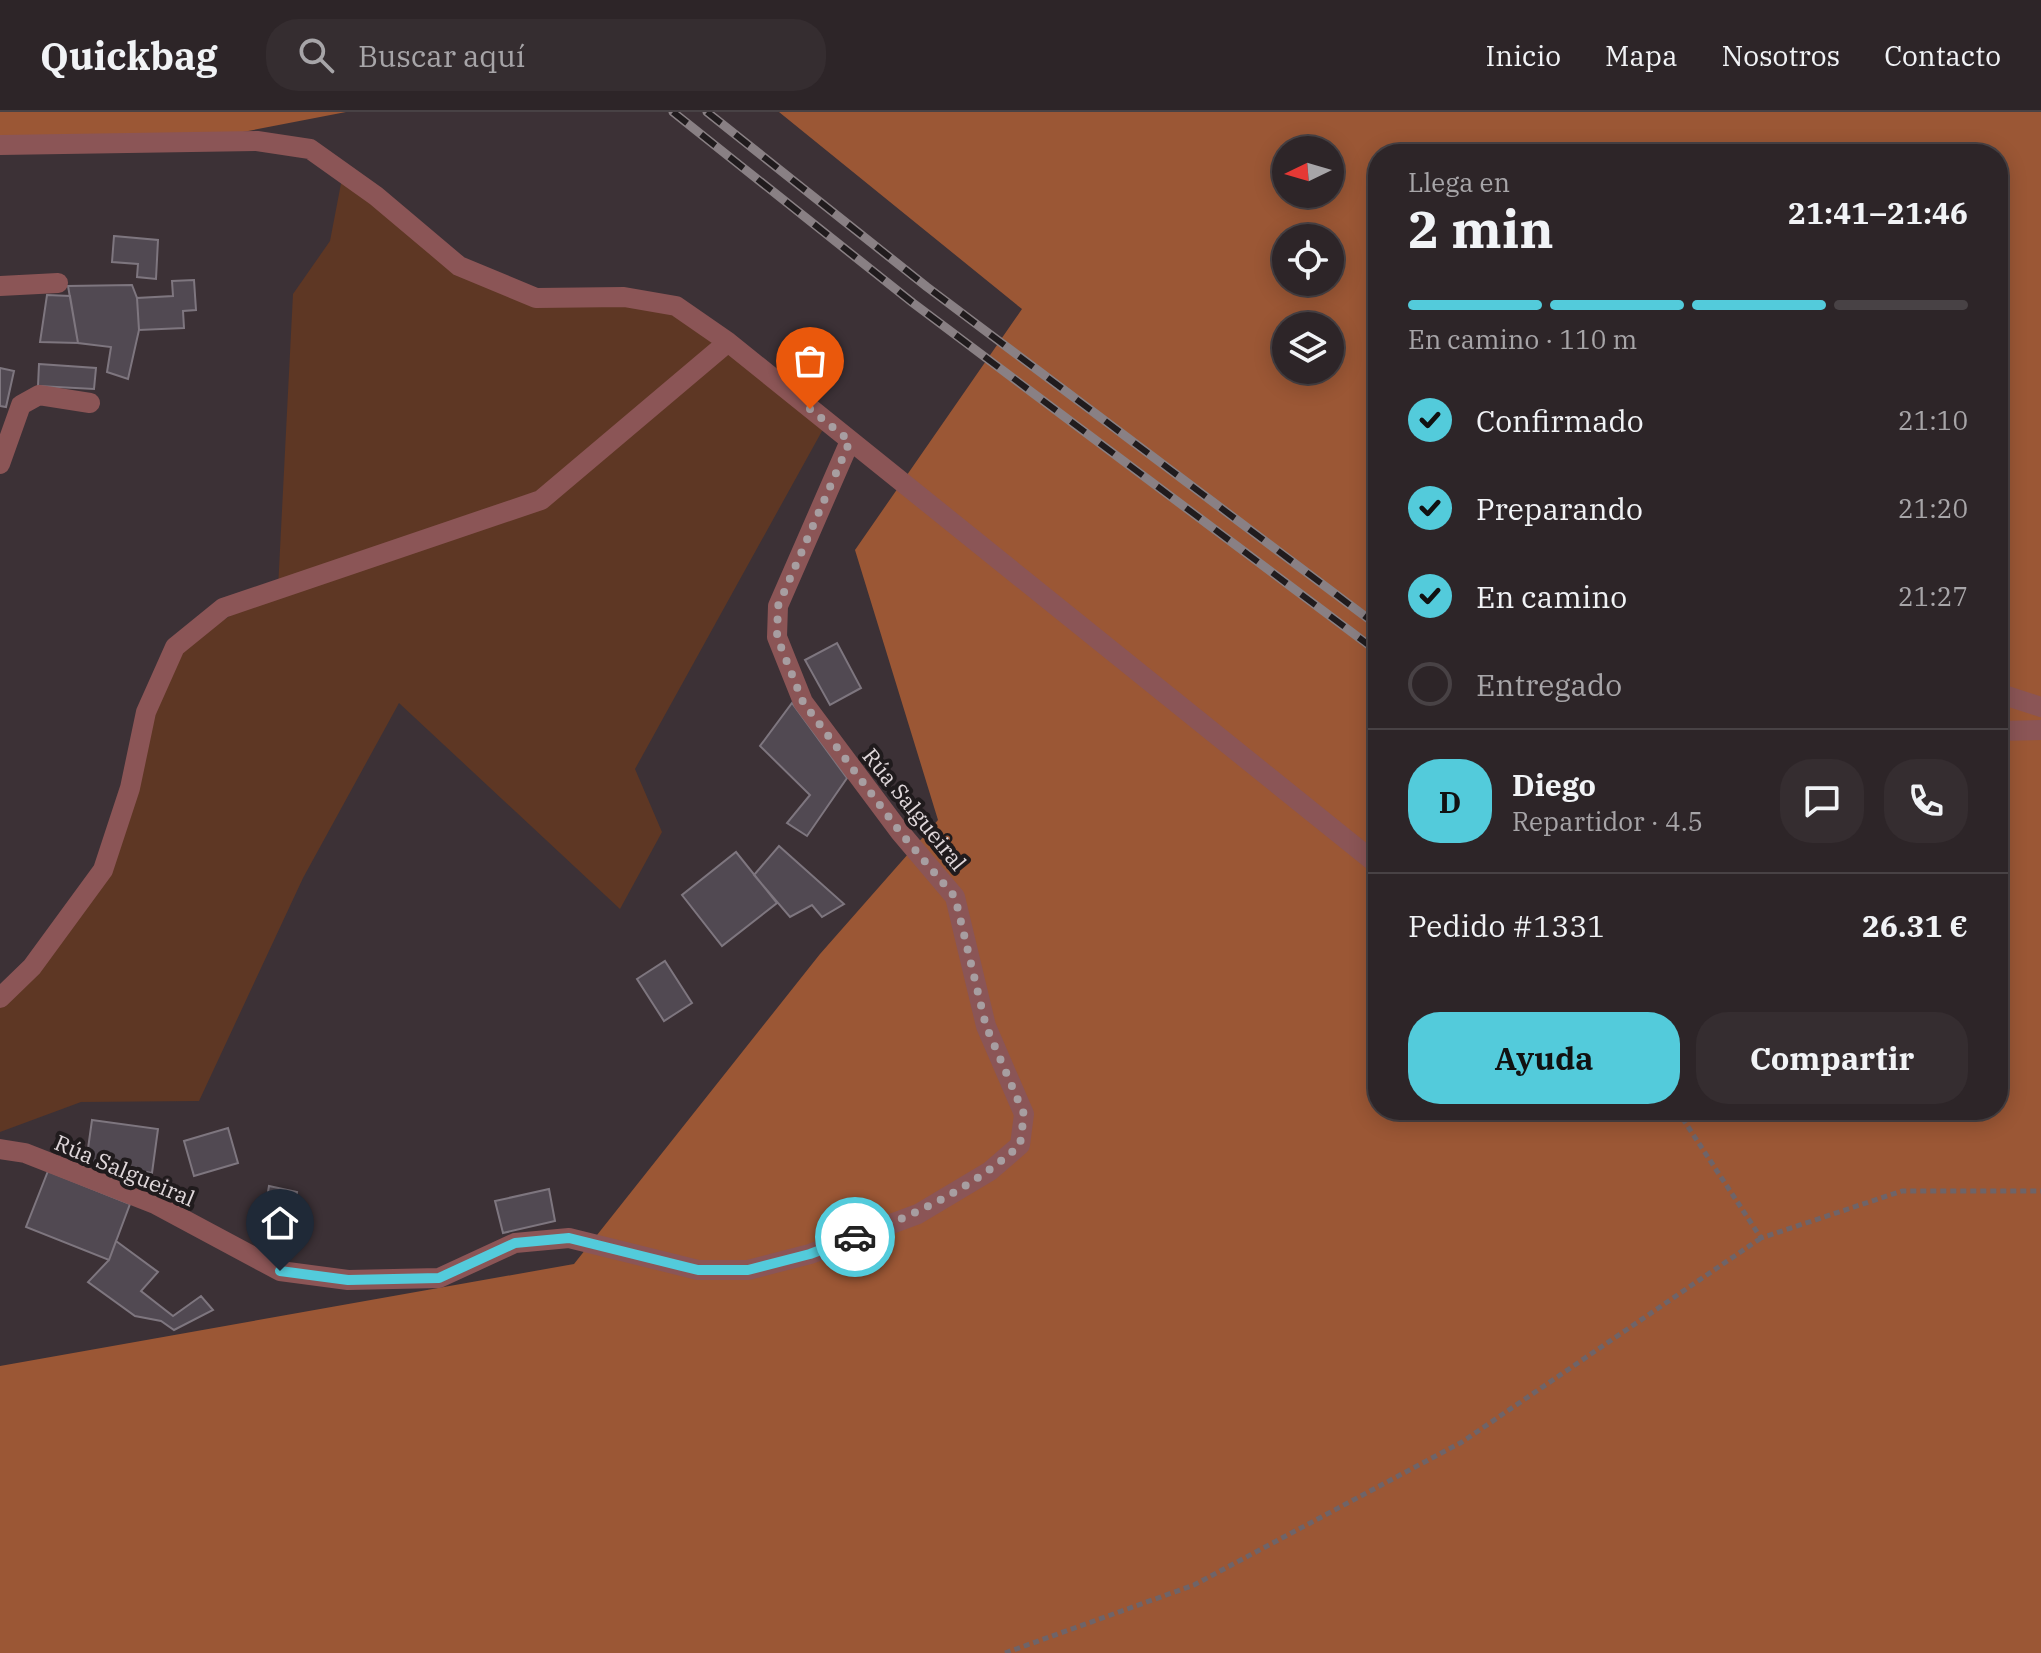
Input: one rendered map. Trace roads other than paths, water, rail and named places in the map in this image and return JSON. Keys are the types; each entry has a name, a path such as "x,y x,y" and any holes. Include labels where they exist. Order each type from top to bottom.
{"street":[{"path":"0,145 257,141 310,149 376,196 459,266 536,298 624,297 676,306 728,342 1368,857"},
{"path":"0,286 58,283"},
{"path":"0,998 32,967 103,870 130,788 146,712 175,647 223,608 541,500 728,342"},
{"path":"0,464 21,405 39,395 90,403"},
{"name":"Rúa Salgueiral","path":"0,1149 25,1153 155,1204 280,1271 348,1280 439,1278 515,1243 569,1238 698,1270 748,1270 810,1254 918,1214 990,1171 1020,1145 1024,1114 986,1026 955,897 900,832 803,702 777,637 778,606 850,441"},
{"path":"2008,696 2041,707"},
{"path":"2008,731 2041,730"}],"railway":[{"path":"673,112 913,303 1368,644"},
{"path":"707,112 927,287 1368,618"}]}
